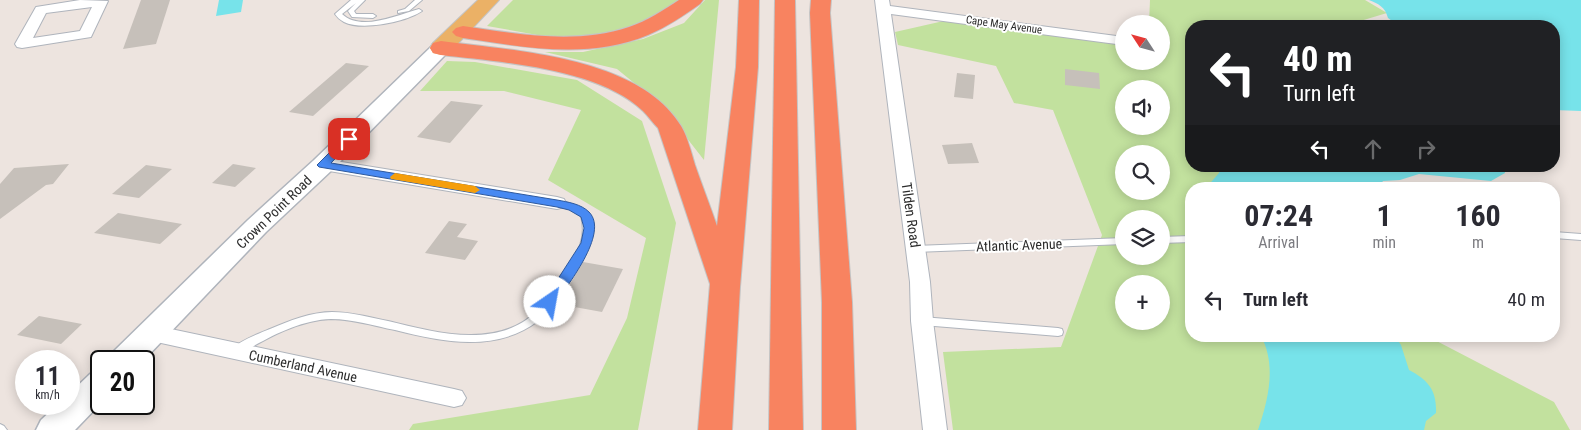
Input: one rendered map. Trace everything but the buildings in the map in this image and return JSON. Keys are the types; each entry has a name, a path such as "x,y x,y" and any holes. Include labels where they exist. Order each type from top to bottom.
{"highway":[{"path":"449,40 565,44 597,42 626,36 651,27 673,16 693,0"},
{"path":"715,430 725,287 747,67 749,0"},
{"path":"785,0 786,430"},
{"path":"820,2 837,302 839,430"},
{"path":"449,40 584,72 619,84 650,106 669,127 725,287"}],"main road":[{"name":"Crown Point Road","path":"135,350 257,226 322,165 489,0"},
{"path":"53,430 90,394"}],"street":[{"path":"101,1 86,34 22,44 44,5 101,1"},
{"name":"Cape May Avenue","path":"883,5 1115,40"},
{"name":"Tilden Road","path":"883,5 920,282 922,321 935,430"},
{"path":"322,165 557,203"},
{"name":"Cumberland Avenue","path":"152,333 454,398"}],"lane":[{"path":"354,0 338,14 346,21 362,23 385,20 403,17 419,11"},
{"path":"362,0 351,11 354,16 365,17 406,10 419,0"},
{"path":"236,351 262,336 292,323 325,316 352,317 446,338 480,338 511,333 534,318 550,302 587,243 590,228 586,215 572,207 557,203"},
{"path":"1560,235 1581,237"},
{"path":"1170,240 1185,239"},
{"name":"Atlantic Avenue","path":"915,249 1115,241"},
{"path":"922,321 1058,332"}],"green space":[{"path":"513,0 680,0 676,4 636,25 593,36 543,36 487,26"},
{"path":"705,0 719,0 704,160 661,105 617,69 545,52 583,52 643,39 684,23"},
{"path":"1150,0 1365,0 1387,13 1364,20 1185,20 1185,172 1227,172 1221,182 1185,182 1185,342 1439,342 1554,402 1570,430 953,430 943,352 1061,347 1102,235 1053,110 1014,103 996,66 898,45 895,32 948,20 1115,44 1115,70 1170,70 1170,15 1149,15"},
{"path":"447,61 475,62 577,80 642,121 676,223 638,430 409,430 413,424 590,395 627,318 646,238 548,180 581,110 504,91 420,91"}],"water":[{"path":"219,0 243,0 241,12 216,16"},
{"path":"1369,0 1581,0 1581,111 1560,110 1560,20 1391,20 1381,6"},
{"path":"1219,173 1505,173 1491,181 1419,174 1400,180 1382,182 1211,182"},
{"path":"1264,342 1399,342 1409,370 1426,382 1433,392 1436,413 1426,421 1424,430 1258,430 1268,395 1270,371"}],"slow traffic":[{"path":"395,177 475,190"}],"route":[{"path":"349,139 322,165 557,203 572,207 586,215 590,228 587,243 550,302"}]}
